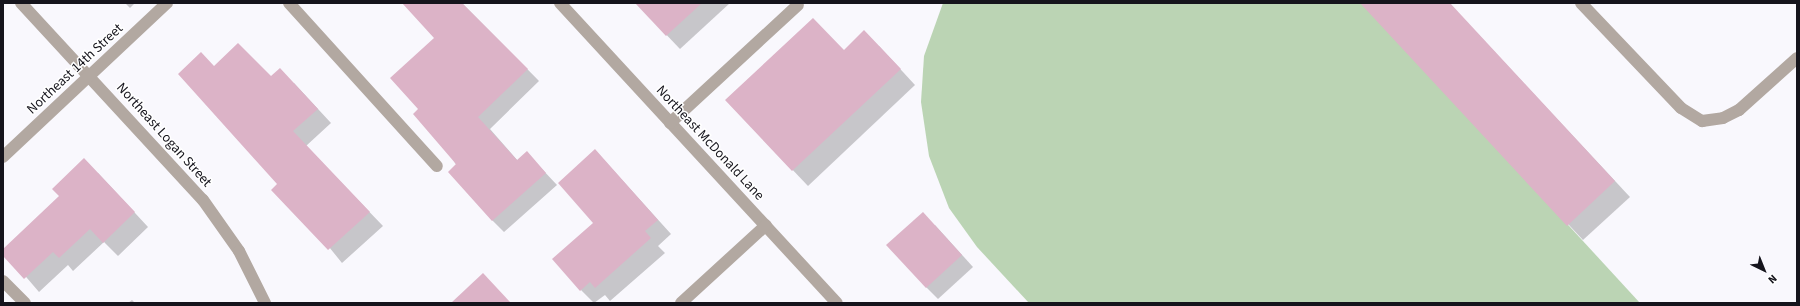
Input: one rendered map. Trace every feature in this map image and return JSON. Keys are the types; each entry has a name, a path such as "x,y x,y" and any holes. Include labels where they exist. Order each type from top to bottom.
{"street":[{"name":"Northeast Logan Street","path":"21,3 90,76 202,200 239,251 265,303"},
{"name":"Northeast 14th Street","path":"3,157 167,3"},
{"path":"289,3 437,166"},
{"name":"Northeast McDonald Lane","path":"560,3 837,303"},
{"path":"1581,3 1681,108 1702,121 1723,118 1739,110 1797,58"},
{"path":"670,123 798,5"},
{"path":"680,303 766,225"},
{"path":"3,281 24,303"}],"green space":[{"path":"943,3 1364,3 1640,303 1029,303 977,247 949,208 929,156 921,102 924,56"}],"building":[{"path":"402,3 462,3 528,69 478,117 517,160 527,151 546,173 492,221 448,172 456,164 413,114 418,109 390,78 434,38"},
{"path":"635,3 702,3 666,36"},
{"path":"1360,3 1450,3 1615,181 1567,226"},
{"path":"813,18 844,50 864,30 901,69 792,171 725,100"},
{"path":"238,43 271,76 280,68 318,109 293,131 370,212 328,250 271,190 277,184 178,74 201,52 214,66"},
{"path":"595,149 658,220 645,231 651,238 595,288 590,282 580,291 552,259 593,223 558,183"},
{"path":"84,158 135,212 103,243 90,229 59,258 53,252 24,279 3,256 3,249 59,196 52,189"},
{"path":"923,212 962,255 926,288 886,245"},
{"path":"483,273 511,303 451,303"}]}
